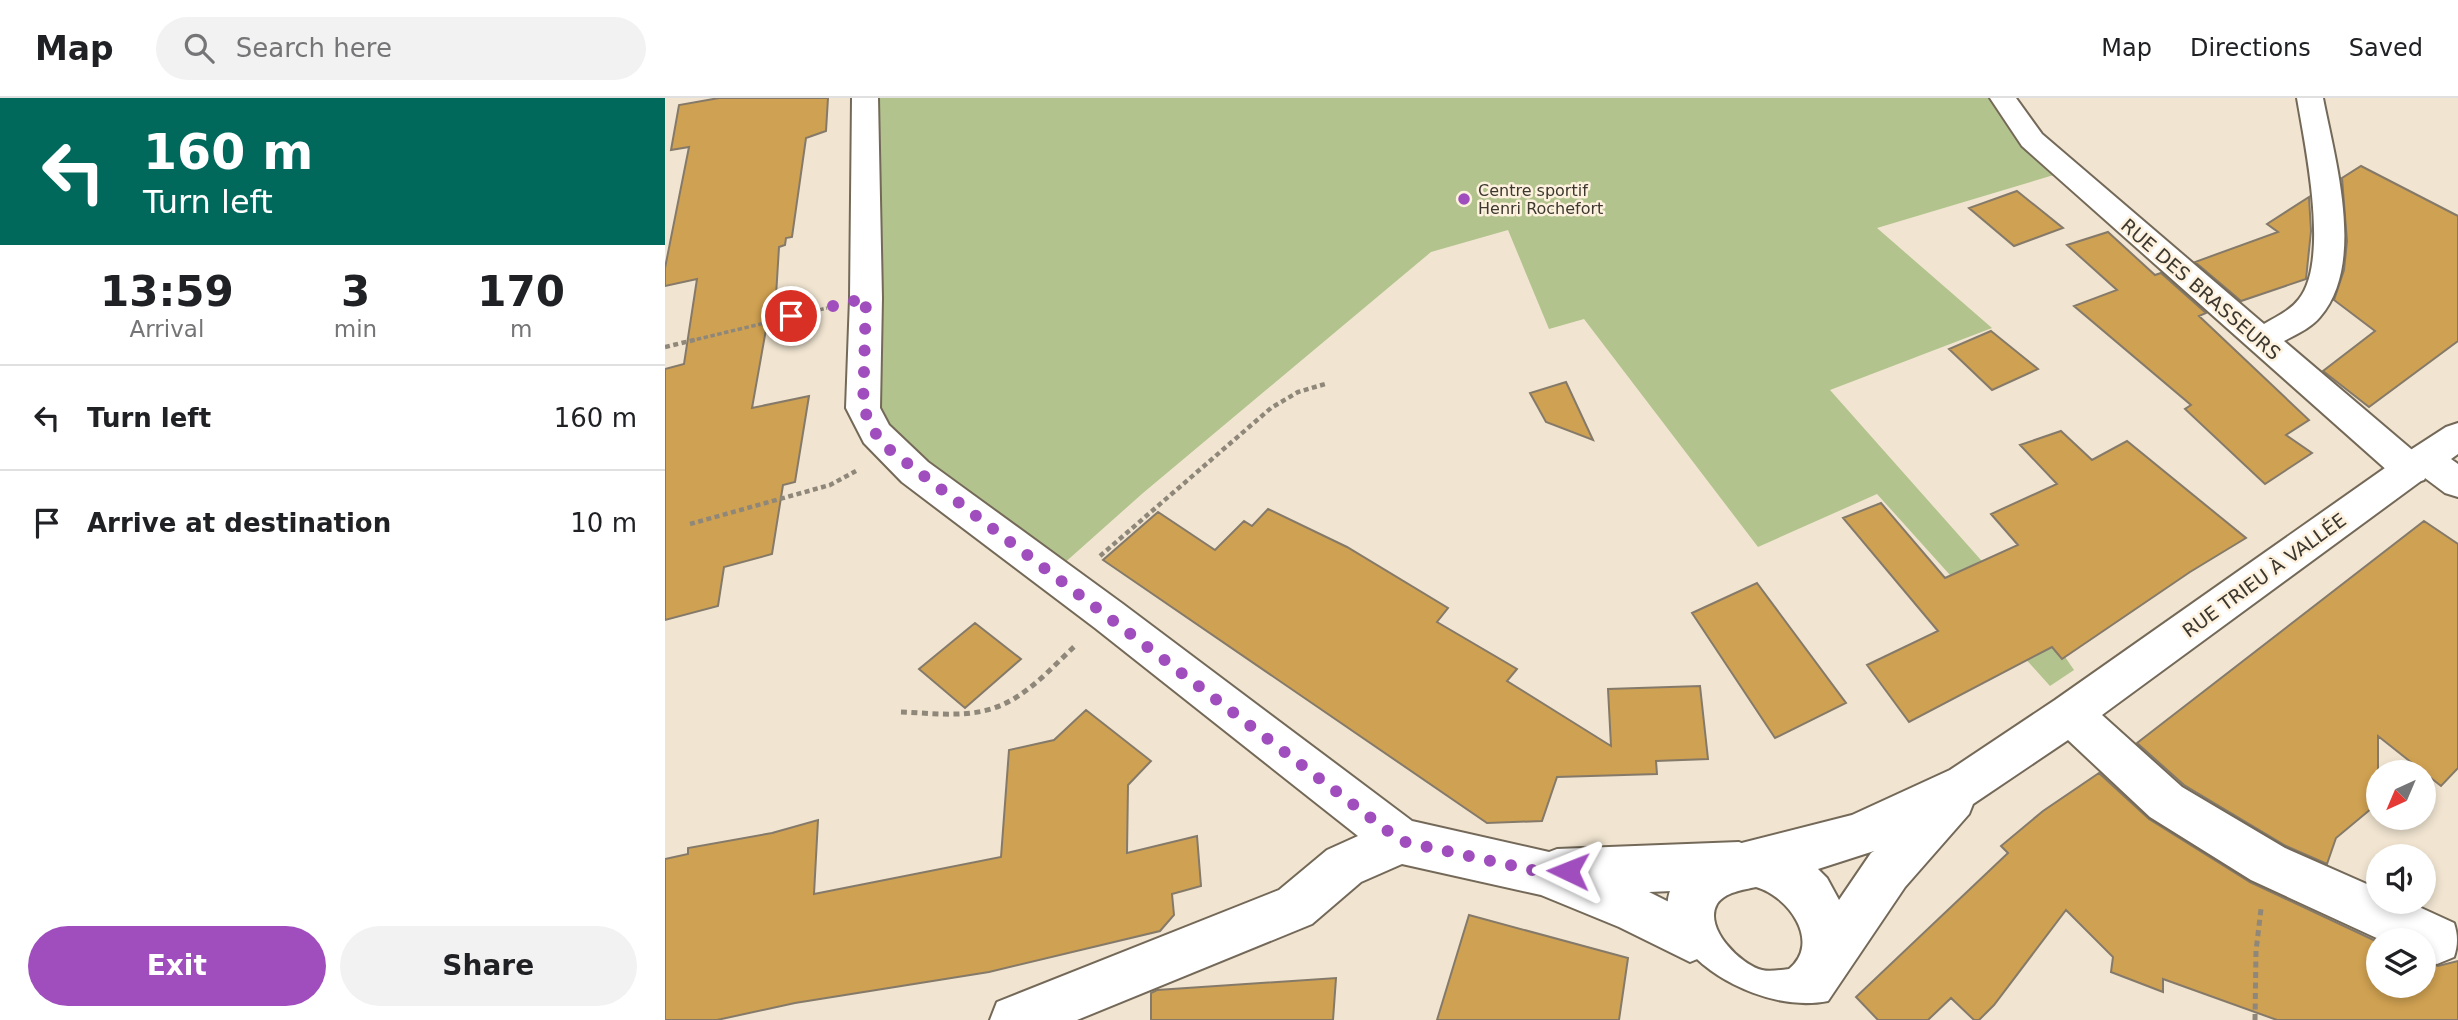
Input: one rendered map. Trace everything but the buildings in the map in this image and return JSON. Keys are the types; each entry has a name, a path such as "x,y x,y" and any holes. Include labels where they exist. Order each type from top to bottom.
{"street":[{"path":"865,98 866,298 863,408 876,434 890,450 915,472 1109,616 1401,841 1541,872 1635,910 1690,938"},
{"name":"RUE DES BRASSEURS","path":"2003,98 2032,140 2260,341 2418,464 2458,483"},
{"path":"2260,341 2309,309 2321,292 2330,247 2310,98"},
{"name":"RUE TRIEU À VALLÉE","path":"1966,785 2070,714 2458,436"},
{"path":"2070,714 2166,802 2267,864 2437,940"},
{"path":"1966,785 1888,870 1808,988 1782,1011 1736,998 1715,1002 1690,938 1690,915 1695,900 1707,882 1721,871 1856,836 1966,785"},
{"path":"1015,1020 1295,907 1344,866 1401,841"},
{"path":"1541,872 1748,864 1780,871 1801,885 1815,900 1823,919 1827,942 1822,966"}],"path":[{"path":"665,347 866,298"},
{"path":"1066,585 1271,408 1298,392 1325,384"},
{"path":"691,524 830,485 890,450"},
{"path":"901,712 978,712 995,708 1012,700 1109,616"},
{"path":"2255,1020 2256,951 2267,864"}],"green space":[{"path":"865,98 2003,98 2067,171 1877,228 1992,328 1830,390 2059,648 2074,670 2050,686 1877,494 1758,547 1584,319 1549,329 1508,230 1431,252 1143,493 1052,574 876,434"}],"place":[{"name":"Centre sportif Henri Rochefort","path":"1464,199"}],"route":[{"path":"791,316 866,298 863,408 876,434 890,450 915,472 1109,616 1401,841 1541,872 1568,871"}]}
